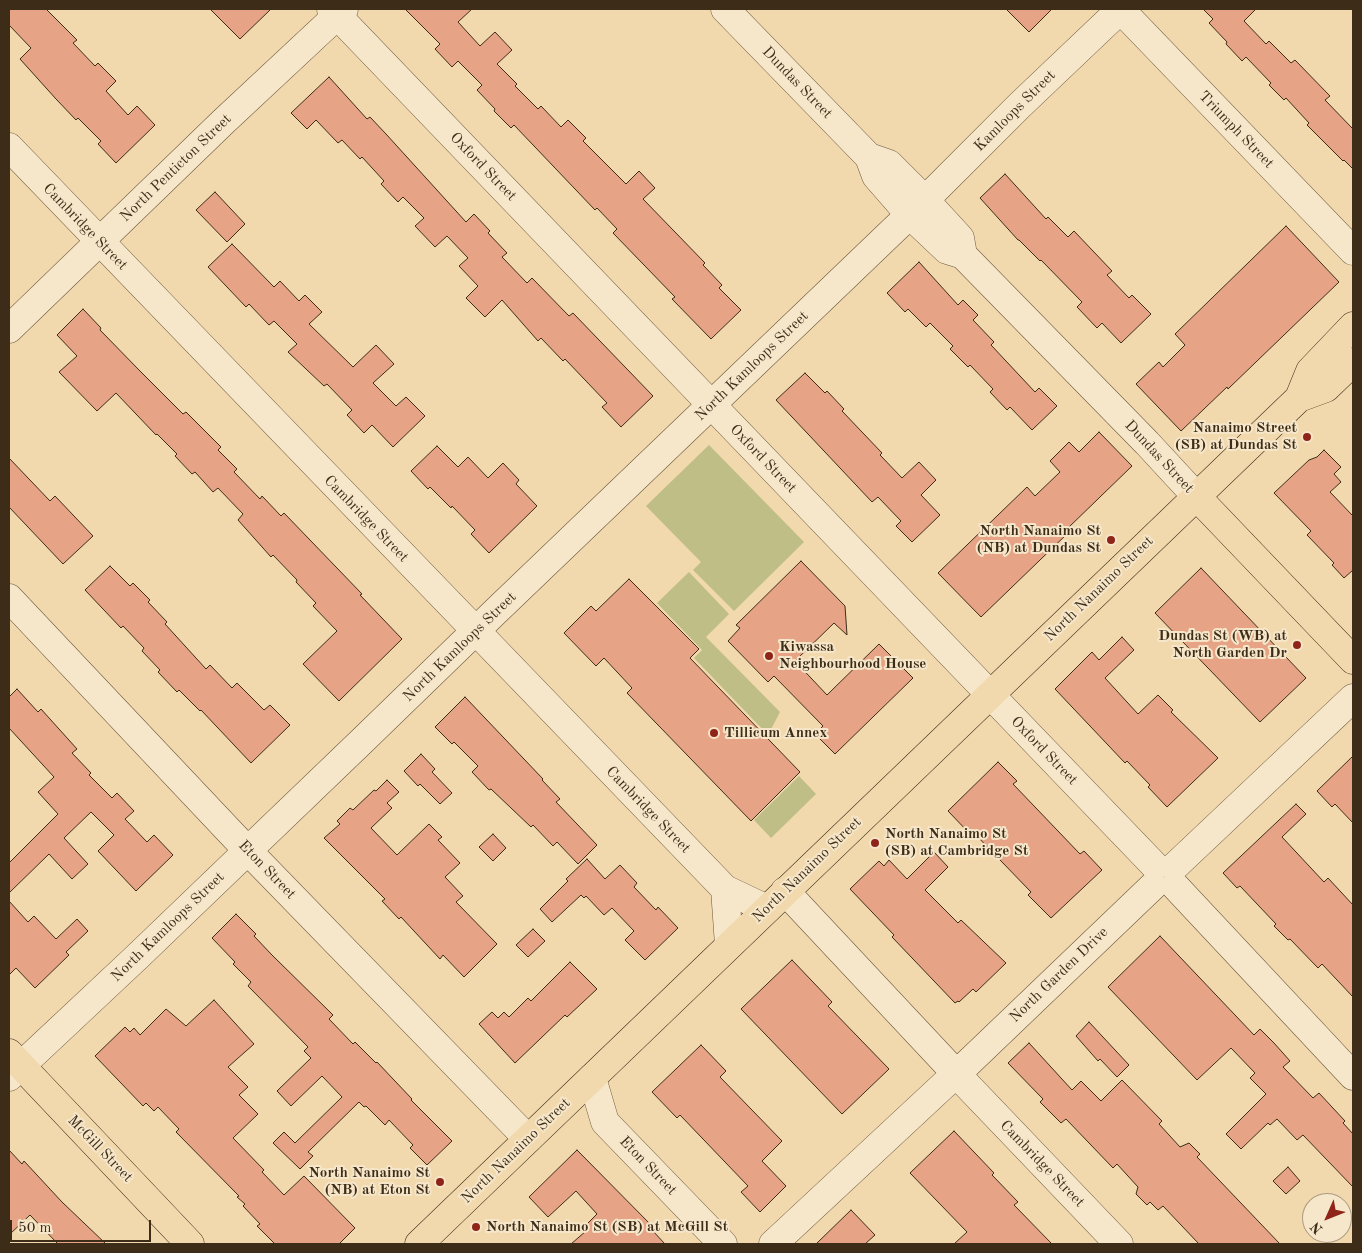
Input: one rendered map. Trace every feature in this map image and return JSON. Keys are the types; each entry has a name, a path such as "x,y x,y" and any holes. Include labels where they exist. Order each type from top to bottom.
{"main road":[{"path":"1299,398 1310,371 1353,326"},
{"path":"1299,398 1326,388 1353,362"},
{"name":"North Nanaimo Street","path":"419,1244 1299,398"},
{"name":"Dundas Street","path":"1196,496 1353,660"},
{"name":"McGill Street","path":"13,1065 190,1244"}],"street":[{"name":"Dundas Street","path":"725,9 869,157 876,176 918,207 947,250 963,255 1147,443 1196,496"},
{"name":"Kamloops Street","path":"918,207 1120,9"},
{"name":"Triumph Street","path":"1120,9 1353,251"},
{"name":"North Penticton Street","path":"9,329 338,11"},
{"name":"Oxford Street","path":"338,11 711,405 990,694 1353,1076"},
{"name":"Cambridge Street","path":"9,147 724,890 776,900 957,1074 1119,1244"},
{"name":"North Kamloops Street","path":"13,1065 248,851 918,207"},
{"name":"Eton Street","path":"9,598 248,851 528,1139"},
{"name":"North Garden Drive","path":"773,1244 957,1074 1353,698"},
{"path":"724,890 729,945"},
{"name":"Eton Street","path":"592,1078 605,1122 722,1244"}],"green space":[{"path":"709,445 804,542 734,611 693,570 701,562 646,506"},
{"path":"689,572 729,614 706,637 780,712 768,735 694,658 702,650 657,603"},
{"path":"799,776 816,794 771,838 754,820"}],"building":[{"path":"9,9 46,9 77,40 73,43 95,66 98,63 116,81 106,91 128,115 137,106 155,125 116,163 98,144 101,141 78,118 76,120 20,59 31,48 9,25"},
{"path":"210,9 271,9 240,39"},
{"path":"405,9 472,9 458,22 480,46 495,32 512,50 497,64 517,84 515,86 538,109 541,106 561,127 568,120 586,138 583,141 626,184 639,171 655,188 643,199 705,263 703,265 722,285 719,288 741,310 711,339 672,299 675,297 613,233 617,229 597,208 595,210 514,125 511,128 494,111 495,109 477,90 482,85 458,61 452,67 435,49 440,44"},
{"path":"1006,9 1052,9 1029,32"},
{"path":"1203,9 1256,9 1244,21 1266,44 1269,41 1291,63 1295,60 1330,96 1325,100 1353,129 1353,169 1307,125 1309,123 1286,98 1284,100 1269,85 1271,83 1246,57 1242,61 1226,44 1227,42 1209,23 1213,19"},
{"path":"329,77 367,119 370,117 466,222 474,214 490,231 488,233 507,253 502,257 527,283 532,278 569,316 573,313 653,396 621,427 602,407 607,403 565,359 563,361 541,338 538,341 502,300 485,317 466,298 478,286 459,266 468,258 447,236 435,247 415,226 424,218 403,197 398,202 381,184 384,181 362,157 360,159 342,140 338,143 316,120 307,129 291,113"},
{"path":"1005,174 1046,219 1048,217 1068,237 1074,231 1112,271 1107,275 1129,298 1132,295 1151,314 1121,343 1102,323 1097,328 1077,307 1082,302 1041,260 1018,240 980,198"},
{"path":"215,192 245,224 227,242 196,210"},
{"path":"1286,226 1339,282 1228,389 1227,387 1181,431 1136,384 1159,362 1163,367 1185,345 1175,334"},
{"path":"232,244 274,287 280,281 299,301 305,295 322,312 309,324 353,367 376,345 394,364 373,383 396,406 406,397 425,416 393,447 372,425 364,433 347,415 352,410 327,384 324,386 288,352 297,344 274,321 269,325 249,304 246,307 208,267"},
{"path":"919,262 958,305 963,300 978,315 973,320 994,342 991,345 1035,392 1039,388 1057,406 1032,430 1010,407 1007,410 990,392 993,389 970,365 968,367 950,349 953,346 930,323 926,327 908,309 905,312 887,293"},
{"path":"83,309 101,328 100,330 183,414 186,412 221,447 218,450 237,469 234,472 260,499 262,496 281,516 284,513 362,594 360,595 402,639 339,701 303,664 337,631 313,606 316,603 296,582 297,580 273,555 271,557 238,520 243,514 218,488 213,492 195,472 192,474 175,456 177,454 116,393 97,411 59,372 77,356 57,335"},
{"path":"805,373 825,393 827,391 844,409 842,411 882,453 880,455 902,478 919,462 936,480 921,495 940,515 912,542 896,526 901,521 878,497 872,502 776,400"},
{"path":"1099,432 1132,466 1067,529 1069,532 981,617 938,573 1027,487 1035,496 1060,472 1050,461 1069,442 1079,452"},
{"path":"437,446 458,467 468,457 488,478 503,463 519,480 516,484 537,506 489,553 471,534 475,530 452,506 451,508 430,487 428,489 411,471"},
{"path":"1324,450 1341,467 1334,474 1341,482 1330,492 1353,516 1353,570 1344,578 1332,565 1334,563 1307,535 1311,531 1274,493 1309,460 1317,457"},
{"path":"9,458 50,501 55,496 93,536 63,564 9,507"},
{"name":"Kiwassa Neighbourhood House","path":"801,561 845,606 847,635 834,623 795,661 827,695 879,644 913,678 835,754 815,734 823,726 774,676 768,682 728,641 740,628 736,625"},
{"path":"110,566 130,586 133,583 150,600 148,602 167,622 165,624 206,669 210,665 232,688 237,683 264,710 270,705 290,725 251,763 201,710 179,690 177,692 142,651 144,648 123,626 121,628 85,590"},
{"path":"1201,568 1306,678 1260,722 1155,613"},
{"name":"Tillicum Annex","path":"629,579 699,649 690,658 800,772 751,821 627,693 632,688 604,658 596,666 564,633 591,606 596,611"},
{"path":"1122,637 1134,650 1105,678 1138,714 1158,695 1173,710 1171,712 1218,758 1167,807 1148,787 1150,785 1127,761 1125,763 1055,689 1092,652 1099,660"},
{"path":"17,689 38,712 41,709 77,749 72,753 91,773 89,775 112,798 117,793 134,811 125,819 147,842 154,835 173,855 136,891 98,851 114,835 91,812 64,838 88,864 72,879 49,854 9,893 9,863 58,814 38,792 54,777 9,728 9,697"},
{"path":"465,697 543,779 560,799 556,802 597,845 578,864 557,842 553,846 533,825 531,827 491,789 489,790 472,772 478,766 454,742 452,744 435,727"},
{"path":"421,754 435,769 432,772 452,793 440,804 420,784 418,786 404,771"},
{"path":"1353,756 1353,823 1335,804 1332,807 1317,791"},
{"path":"998,762 1017,781 1013,784 1080,854 1084,851 1102,870 1051,918 1028,895 1031,892 972,831 970,834 948,811"},
{"path":"387,780 399,792 387,803 392,808 371,828 397,855 429,824 442,837 438,840 460,863 445,877 463,896 456,902 497,944 464,977 443,955 440,959 401,917 399,919 382,901 385,899 324,838 340,824 337,821 350,808 353,810"},
{"path":"1296,804 1306,814 1282,837 1324,882 1328,878 1353,905 1353,997 1322,964 1318,968 1290,939 1288,940 1274,926 1276,924 1240,886 1237,888 1223,873"},
{"path":"493,834 506,848 493,861 479,847"},
{"path":"934,852 948,867 925,890 958,923 961,920 1006,963 976,992 973,989 959,1002 955,1003 892,937 894,935 850,889 879,861 884,866 889,860 907,879"},
{"path":"587,859 605,879 620,865 637,883 634,887 656,910 658,907 678,928 645,960 625,940 634,931 612,908 604,915 586,896 584,898 581,895 552,922 540,909 568,881 566,879"},
{"path":"9,901 28,922 34,916 56,939 77,919 88,931 66,952 69,955 35,988 16,968 9,975"},
{"path":"236,914 256,934 254,936 272,955 333,1015 329,1019 353,1044 355,1042 377,1062 411,1100 452,1141 427,1165 410,1148 413,1145 389,1120 385,1125 366,1106 364,1107 359,1102 308,1152 313,1156 300,1169 273,1143 284,1132 295,1143 342,1097 322,1076 291,1106 277,1091 311,1058 304,1051 308,1047 248,986 251,982 233,964 235,962 212,938"},
{"path":"533,929 545,941 528,957 516,945"},
{"path":"1160,936 1254,1035 1260,1029 1274,1043 1290,1061 1283,1067 1313,1098 1319,1093 1345,1121 1343,1123 1353,1134 1353,1187 1303,1135 1297,1140 1277,1119 1270,1125 1268,1123 1241,1149 1226,1134 1266,1094 1250,1078 1255,1073 1231,1048 1197,1080 1108,987"},
{"path":"792,960 832,1002 828,1006 889,1069 842,1114 741,1009"},
{"path":"570,962 597,989 567,1017 565,1015 515,1063 479,1024 492,1012 498,1018 504,1012 509,1017 528,998 531,1001"},
{"path":"214,1000 254,1044 228,1067 248,1087 239,1095 258,1114 233,1138 264,1170 262,1172 284,1195 304,1176 355,1228 339,1244 275,1244 257,1226 260,1224 243,1206 245,1204 237,1197 239,1196 176,1132 179,1129 158,1107 154,1111 146,1103 143,1106 95,1056 125,1027 130,1032 134,1028 140,1035 166,1009 186,1026"},
{"path":"1089,1022 1129,1065 1117,1077 1100,1059 1098,1061 1076,1036"},
{"path":"1029,1043 1072,1090 1081,1081 1101,1101 1122,1080 1162,1121 1159,1124 1180,1147 1189,1143 1200,1154 1197,1157 1280,1244 1199,1244 1163,1206 1158,1210 1150,1202 1147,1205 1136,1194 1138,1187 1117,1164 1113,1168 1066,1119 1061,1123 1040,1102 1043,1099 1008,1063"},
{"path":"701,1045 726,1071 720,1077 782,1141 762,1161 786,1186 760,1212 741,1192 748,1186 680,1115 677,1118 652,1092"},
{"path":"954,1131 994,1173 992,1175 1018,1202 1014,1205 1052,1244 954,1244 967,1232 910,1173"},
{"path":"9,1150 22,1164 24,1161 62,1202 106,1244 58,1244 30,1215 9,1235"},
{"path":"577,1150 654,1228 652,1230 665,1244 571,1244 586,1231 583,1228 597,1214 576,1191 548,1217 529,1197"},
{"path":"1288,1167 1300,1181 1286,1194 1273,1181"},
{"path":"851,1210 875,1235 865,1244 816,1244"}],"place":[{"name":"Nanaimo Street (SB) at Dundas St","path":"1307,437"},
{"name":"North Nanaimo St (NB) at Dundas St","path":"1111,540"},
{"name":"Dundas St (WB) at North Garden Dr","path":"1297,645"},
{"name":"Kiwassa Neighbourhood House","path":"769,656"},
{"name":"Tillicum Annex","path":"714,733"},
{"name":"North Nanaimo St (SB) at Cambridge St","path":"875,843"},
{"name":"North Nanaimo St (NB) at Eton St","path":"440,1182"},
{"name":"North Nanaimo St (SB) at McGill St","path":"476,1227"}]}
